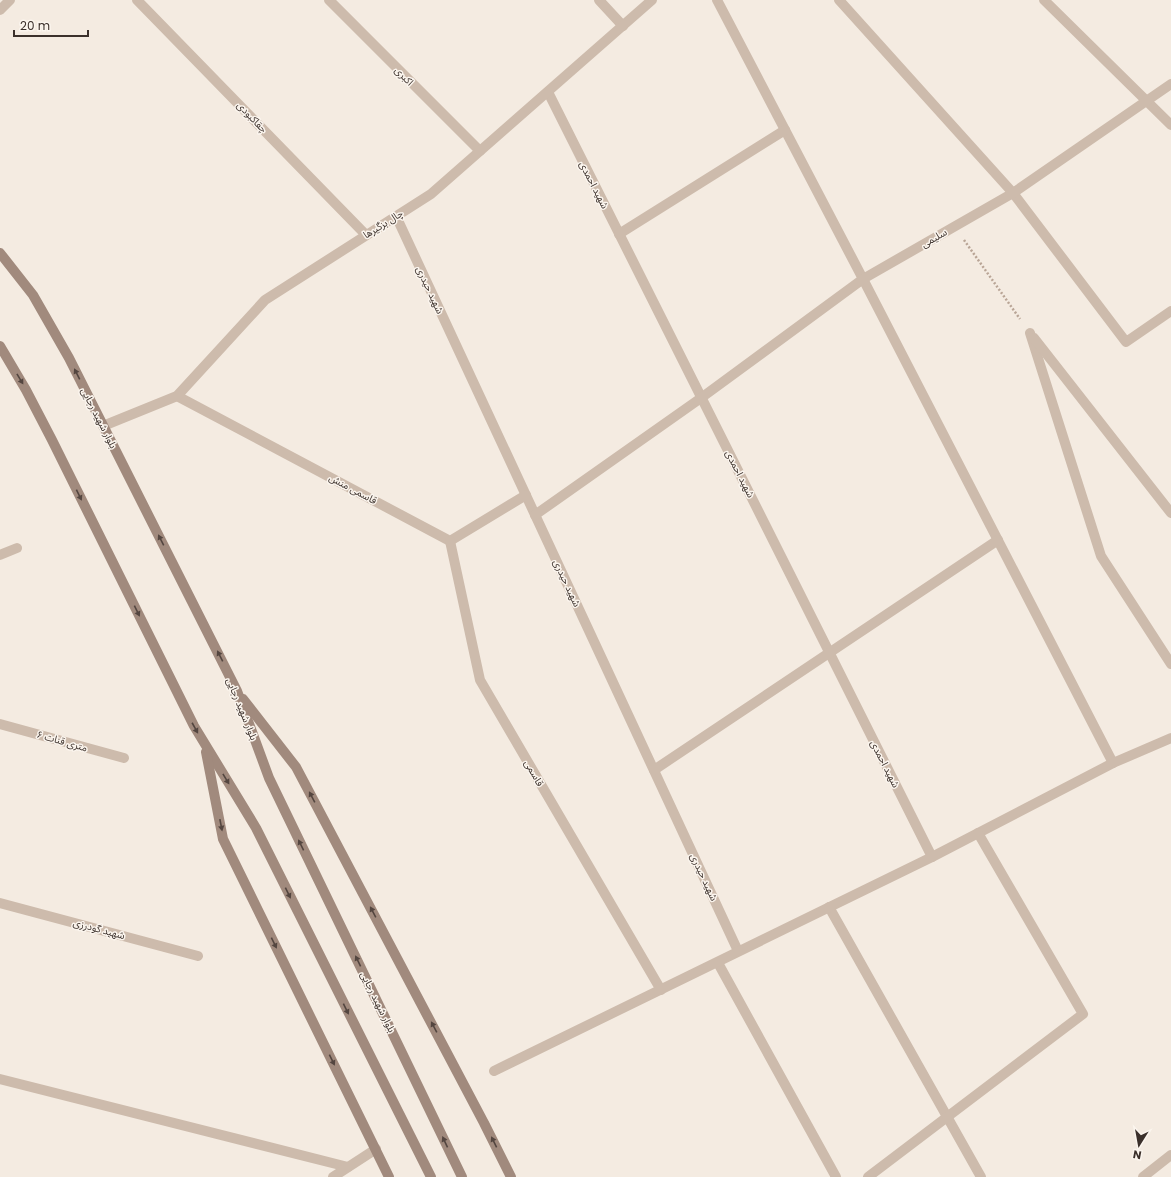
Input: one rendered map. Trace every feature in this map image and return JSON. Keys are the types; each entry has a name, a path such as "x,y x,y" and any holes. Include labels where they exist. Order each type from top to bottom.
{"main road":[{"name":"بلوار شهید رجایی","path":"0,253 33,295 69,358 237,691 269,778 462,1177"},
{"path":"0,346 26,390 49,434 205,746 256,828 431,1177"},
{"path":"237,691 296,767 511,1177"},
{"path":"205,746 223,839 389,1177"}],"street":[{"path":"0,10 10,0"},
{"name":"چقاکبودی","path":"137,0 366,235"},
{"name":"اکبری","path":"328,0 480,151"},
{"path":"599,0 623,26"},
{"name":"چال بزگیرها","path":"103,426 177,396 265,300 431,194 652,0"},
{"path":"717,0 1113,763"},
{"path":"839,0 1013,193 1126,342 1171,311"},
{"path":"1044,0 1171,125"},
{"name":"سلیمی","path":"535,515 701,398 863,279 1013,193 1171,84"},
{"name":"شهید احمدی","path":"548,92 932,857"},
{"path":"619,234 785,130"},
{"name":"شهید حیدری","path":"396,216 738,951"},
{"path":"1030,333 1171,513"},
{"path":"1030,333 1101,556 1171,664"},
{"name":"قاسمی منش","path":"177,396 450,541"},
{"path":"450,541 526,494"},
{"path":"654,770 998,540"},
{"name":"قاسمی","path":"450,541 480,680 661,990"},
{"path":"0,555 17,548"},
{"name":"۶ متری قنات","path":"0,724 124,758"},
{"path":"494,1071 718,963 738,951 932,857 1113,763 1171,738"},
{"path":"868,1177 1083,1014 978,832"},
{"name":"شهید گودرزی","path":"0,903 198,956"},
{"path":"829,907 982,1177"},
{"path":"718,963 836,1177"},
{"path":"0,1079 348,1167"},
{"path":"333,1177 376,1149"},
{"path":"1143,1177 1171,1155"}],"path":[{"path":"954,227 1030,333"}]}
